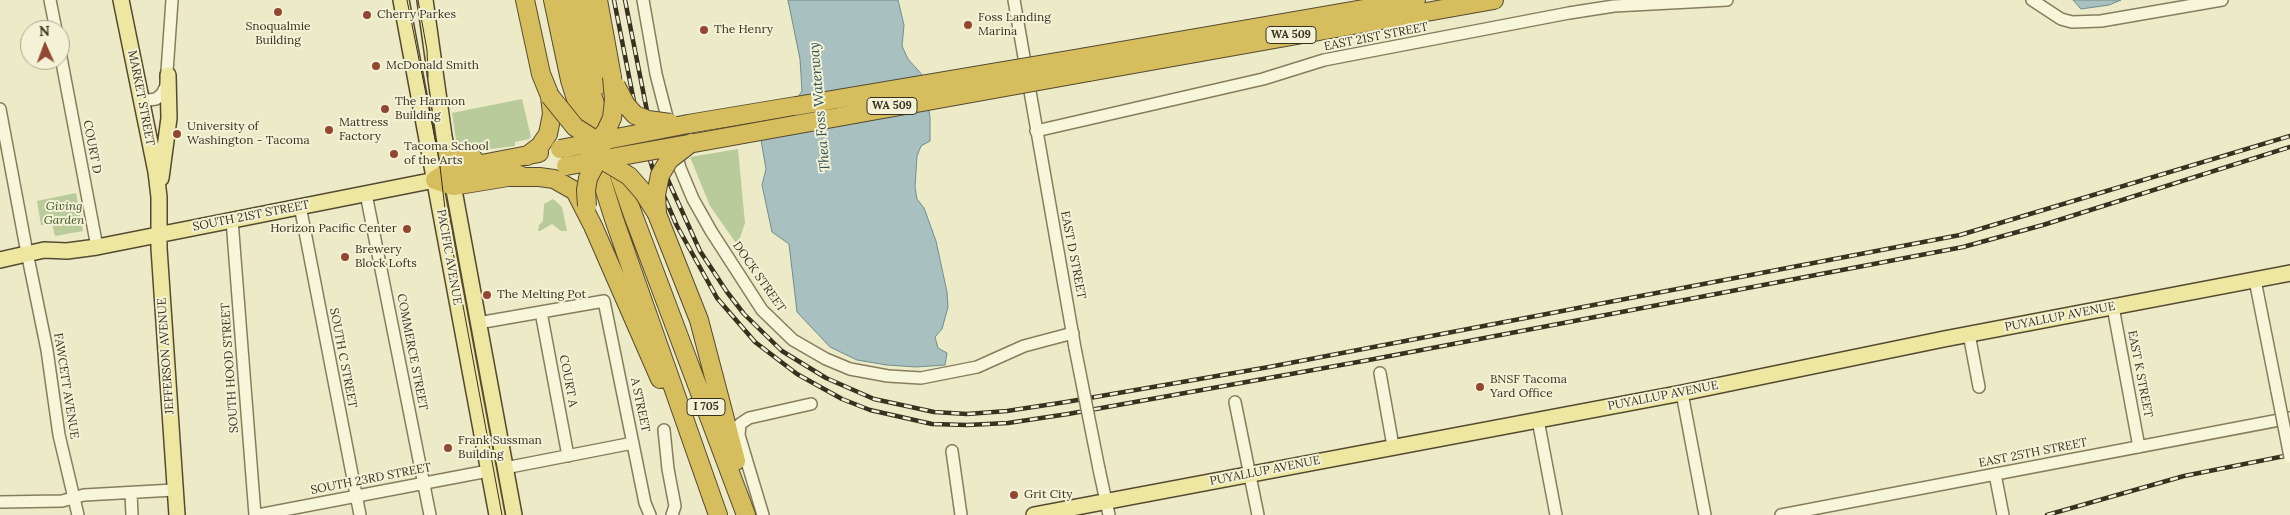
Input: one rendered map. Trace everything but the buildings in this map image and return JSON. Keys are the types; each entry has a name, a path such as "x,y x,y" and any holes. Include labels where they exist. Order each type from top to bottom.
{"highway":[{"path":"524,0 541,74 550,96 569,122 634,182 657,214 703,331 750,515"},
{"name":"I 705","path":"553,0 570,80 651,345 718,515"},
{"path":"569,0 588,83 618,170"},
{"name":"I 705","path":"584,0 606,128 618,170 746,515"},
{"name":"WA 509","path":"634,143 694,141 1416,0"},
{"name":"WA 509","path":"450,170 510,177 563,157 634,143 688,124 1494,0"},
{"path":"586,206 588,178 614,109 612,77 599,5"},
{"path":"612,77 626,105 635,114 655,122 688,124"},
{"path":"522,157 540,146 548,134 552,124 550,96"},
{"path":"657,214 657,186 662,171 673,156 694,141"},
{"name":"WA 509","path":"450,170 522,157 563,157"},
{"name":"SOUTH 21ST STREET","path":"435,180 450,170"},
{"path":"510,177 528,176 554,179 575,191 586,206 651,345"}],"main road":[{"name":"MARKET STREET","path":"121,0 158,197"},
{"name":"PACIFIC AVENUE","path":"401,0 497,515"},
{"name":"PACIFIC AVENUE","path":"425,0 450,170 514,515"},
{"path":"158,197 169,118 168,75"},
{"name":"SOUTH 21ST STREET","path":"0,260 46,259 67,251 435,180"},
{"name":"JEFFERSON AVENUE","path":"158,197 174,490 177,515"},
{"name":"SOUTH 21ST STREET","path":"0,266 28,258"},
{"name":"PUYALLUP AVENUE","path":"1034,515 1107,508 1250,475 1393,446 1682,393 1969,334 2290,273"}],"street":[{"path":"50,0 54,20"},
{"path":"141,101 159,97 165,90 168,75 172,0"},
{"name":"DOCK STREET","path":"643,0 663,101 680,168 693,199 762,310 793,340 826,359 850,369 870,374 921,378 977,367 1024,346 1073,333"},
{"name":"EAST D STREET","path":"1014,0 1073,333 1107,508"},
{"name":"EAST 21ST STREET","path":"1037,136 1263,79 1324,60 1614,6 1728,0"},
{"path":"2032,0 2061,19 2072,22 2102,21 2222,0"},
{"name":"COURT D","path":"63,70 97,246"},
{"name":"FAWCETT AVENUE","path":"0,109 47,350 59,435 78,515"},
{"name":"COMMERCE STREET","path":"366,194 430,515"},
{"name":"SOUTH C STREET","path":"300,206 360,515"},
{"name":"SOUTH HOOD STREET","path":"232,220 257,515"},
{"path":"2255,280 2290,457"},
{"name":"A STREET","path":"541,312 604,301 650,515"},
{"name":"EAST K STREET","path":"2113,307 2139,447"},
{"path":"478,323 541,312"},
{"name":"COURT A","path":"541,312 568,456"},
{"path":"1969,334 1979,387"},
{"path":"1380,373 1393,446"},
{"path":"1682,393 1705,515"},
{"path":"1235,402 1258,515"},
{"path":"764,515 739,435 740,424 749,418 811,404"},
{"name":"EAST 25TH STREET","path":"1782,515 2290,418"},
{"path":"1538,420 1556,515"},
{"path":"664,430 668,469 675,506 672,515"},
{"path":"505,468 633,443"},
{"path":"952,451 961,515"},
{"name":"SOUTH 23RD STREET","path":"257,515 316,510 356,496 488,471"},
{"path":"1995,474 2003,515"},
{"path":"0,502 60,501 74,498 174,490"},
{"path":"131,493 132,515"}],"green space":[{"path":"522,99 531,137 529,139 515,142 515,146 458,153 452,113"},
{"path":"738,149 745,223 740,238 736,243 710,206 690,157"},
{"name":"Giving Garden","path":"76,193 83,231 55,236 52,223 41,225 37,201"},
{"path":"553,199 562,207 567,231 561,231 552,224 538,231 539,225 543,221 544,204"}],"water":[{"name":"Thea Foss Waterway","path":"788,0 898,0 904,25 902,46 908,59 924,77 930,117 930,141 921,146 917,156 915,187 917,199 924,208 936,241 947,292 948,307 942,329 935,337 938,348 947,353 945,365 916,367 857,360 830,347 797,312 789,244 772,232 762,185 766,169 761,140 770,124 787,113 802,91 800,59"},
{"path":"2073,0 2121,0 2109,5 2081,9"}],"tram line":[{"path":"407,0 439,158 445,209 502,515"},
{"path":"418,0 427,50 428,77"}],"railway":[{"path":"614,0 637,117 654,173 677,226 717,298 755,342 797,374 842,399 870,410 932,424 1008,423 1068,414 1369,360 1963,247 2043,225 2290,147"},
{"path":"625,0 648,116 663,169 700,251 727,292 744,314 782,351 826,378 874,399 934,412 967,414 1007,411 1269,367 1960,235 2290,136"},
{"path":"2047,515 2184,476 2290,455"}],"place":[{"name":"Snoqualmie Building","path":"278,12"},
{"name":"Cherry Parkes","path":"367,15"},
{"name":"Foss Landing Marina","path":"968,25"},
{"name":"The Henry","path":"704,30"},
{"name":"McDonald Smith","path":"376,66"},
{"name":"The Harmon Building","path":"385,109"},
{"name":"Mattress Factory","path":"329,130"},
{"name":"University of Washington - Tacoma","path":"177,134"},
{"name":"Tacoma School of the Arts","path":"394,154"},
{"name":"Horizon Pacific Center","path":"407,229"},
{"name":"Brewery Block Lofts","path":"345,257"},
{"name":"The Melting Pot","path":"487,295"},
{"name":"BNSF Tacoma Yard Office","path":"1480,387"},
{"name":"Frank Sussman Building","path":"448,448"},
{"name":"Grit City","path":"1014,495"}]}
